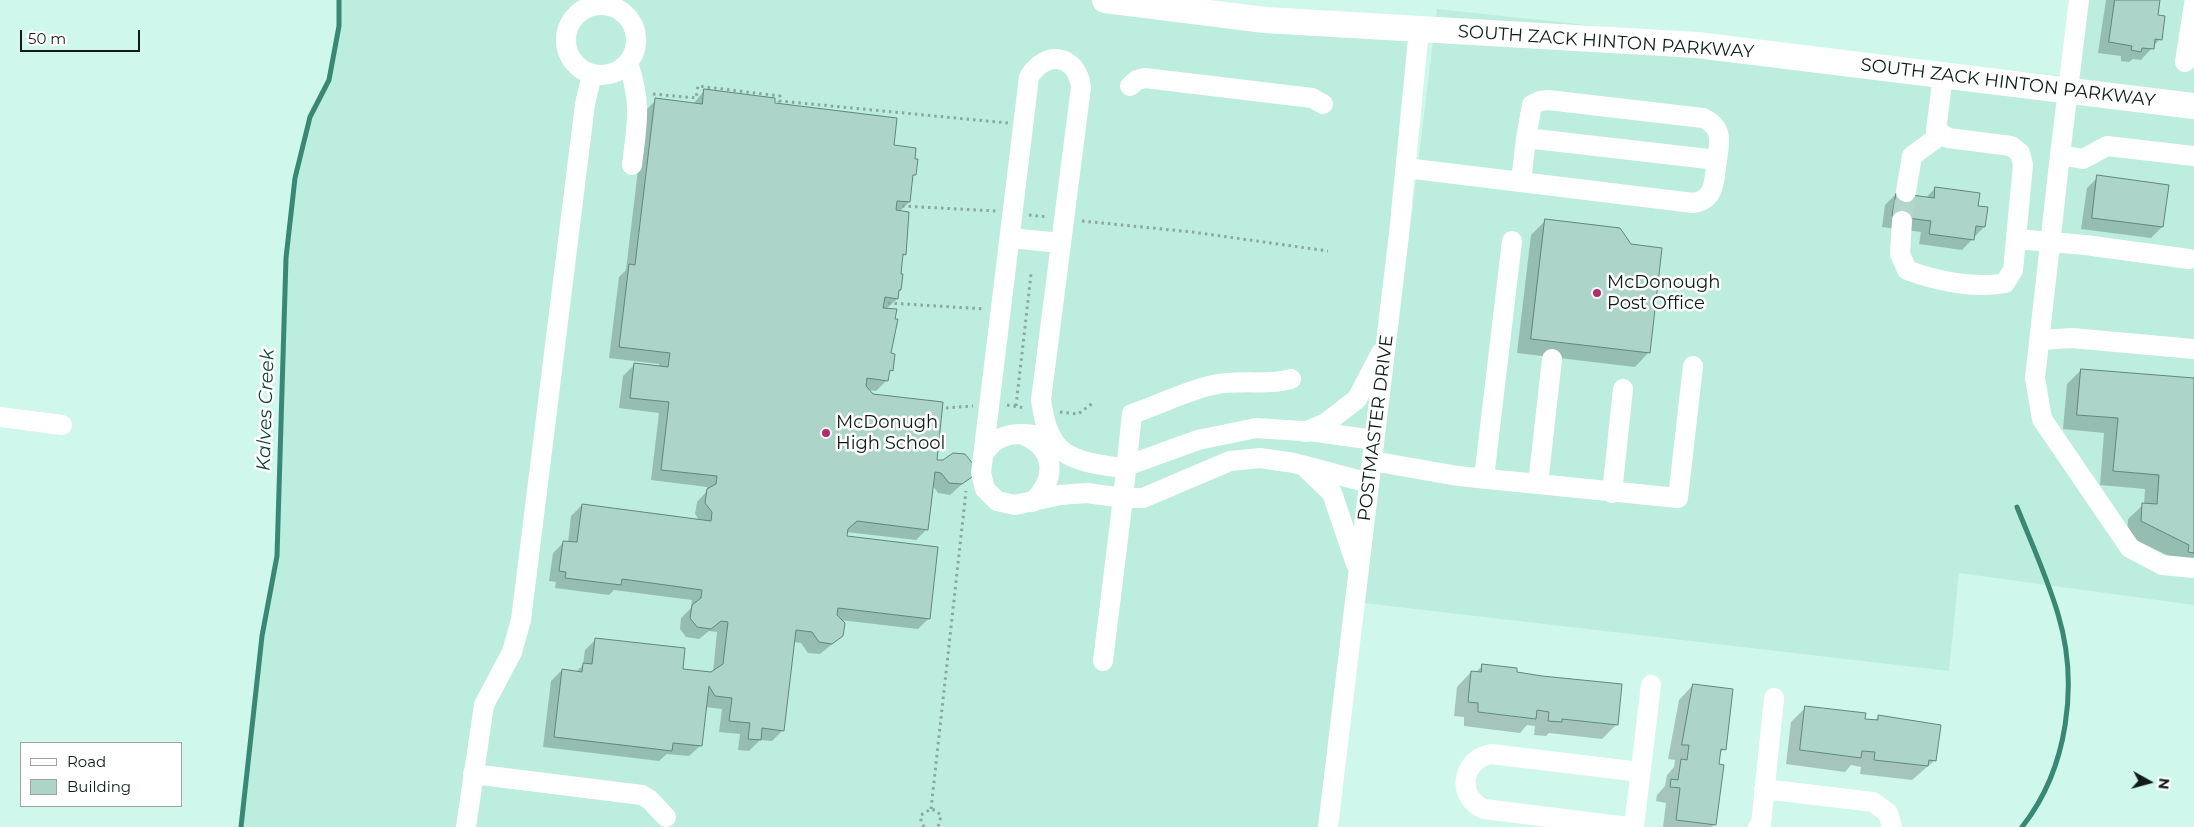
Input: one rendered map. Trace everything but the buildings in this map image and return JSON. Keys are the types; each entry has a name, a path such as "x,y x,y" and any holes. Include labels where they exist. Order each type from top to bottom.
{"main road":[{"name":"SOUTH ZACK HINTON PARKWAY","path":"1105,0 1265,20 1697,45 2194,106"}],"street":[{"path":"2079,0 2035,378 2042,419 2130,548 2162,565 2194,568"},
{"path":"2185,62 2194,4"},
{"path":"600,5 613,7 628,19 636,38 634,51 628,63 611,74 592,74 581,70 573,62 566,42 572,20 579,12 589,7 600,5"},
{"name":"POSTMASTER DRIVE","path":"1328,827 1386,342 1420,29"},
{"path":"1033,502 1047,486 1050,476 1050,436 1041,400 1081,87 1080,74 1072,64 1059,60 1046,60 1036,66 1029,76 981,473 985,489 997,501 1015,505 1033,502 1060,495 1087,493 1123,498 1143,498 1230,461 1260,458 1305,466 1369,482"},
{"path":"628,63 637,92 639,108 632,165"},
{"path":"466,827 484,705 512,652 521,620 585,104 592,74"},
{"path":"1902,221 1900,254 1907,270 1927,278 1990,286 2005,283 2013,270 2022,165 2020,153 2011,146 1948,138 1936,130 1942,76"},
{"path":"1130,86 1137,80 1145,78 1312,98 1322,104"},
{"path":"1406,168 1521,182 1694,203 1702,202 1709,198 1714,186 1720,137 1718,129 1712,122 1703,118 1548,100 1540,101 1532,105 1521,182"},
{"path":"1906,192 1912,156 1942,134"},
{"path":"1526,138 1717,160"},
{"path":"2060,155 2083,159 2108,146 2194,156"},
{"path":"1010,238 1061,243"},
{"path":"2016,239 2189,259"},
{"path":"1484,478 1512,240"},
{"path":"2040,340 2072,338 2194,349"},
{"path":"1305,432 1326,423 1357,398 1386,342"},
{"path":"1538,484 1552,360"},
{"path":"1372,461 1484,478 1612,493 1678,498 1693,366"},
{"path":"1103,661 1132,414 1215,384 1254,381 1280,382 1291,379"},
{"path":"1612,493 1623,389"},
{"path":"0,418 62,425"},
{"path":"983,456 988,446 997,440 1006,436 1021,434 1050,436 1079,461 1126,466 1198,440 1256,428 1374,440"},
{"path":"1305,466 1332,493 1358,573"},
{"path":"1634,827 1651,685"},
{"path":"1765,826 1764,789 1774,698"},
{"path":"1628,827 1484,810 1469,798 1465,787 1465,777 1468,768 1476,760 1491,754 1640,772"},
{"path":"473,774 642,795 650,800 666,817"},
{"path":"1764,789 1870,802 1884,809 1890,818 1892,827"}],"path":[{"path":"637,92 696,98 698,86 780,96 779,101 1011,123"},
{"path":"902,206 1000,211"},
{"path":"1024,214 1055,218"},
{"path":"1074,220 1192,232 1328,251"},
{"path":"1016,406 1031,274"},
{"path":"888,303 988,310"},
{"path":"1050,436 1093,403"},
{"path":"1001,405 1032,409"},
{"path":"946,408 976,406"},
{"path":"924,827 920,822 921,815 931,809 937,811 941,816 938,827"}],"shaded area":[{"name":"McDonugh High School","path":"339,0 1105,0 1419,29 1325,827 241,827 262,636 277,556 286,258 295,178 310,117 329,80 339,26"},
{"path":"2080,0 2194,0 2194,605 1959,573 1949,671 1364,603 1437,9 2072,77"}],"waterway":[{"name":"Kalves Creek","path":"241,827 262,636 277,556 286,258 295,178 310,117 329,80 339,26 339,0"},
{"path":"2017,507 2054,600 2064,641 2068,669 2068,697 2059,753 2050,779 2038,804 2022,827"}],"tunnel":[{"path":"1902,221 1906,192"}],"place":[{"name":"McDonough Post Office","path":"1597,293"},
{"name":"McDonugh High School","path":"826,433"}]}
